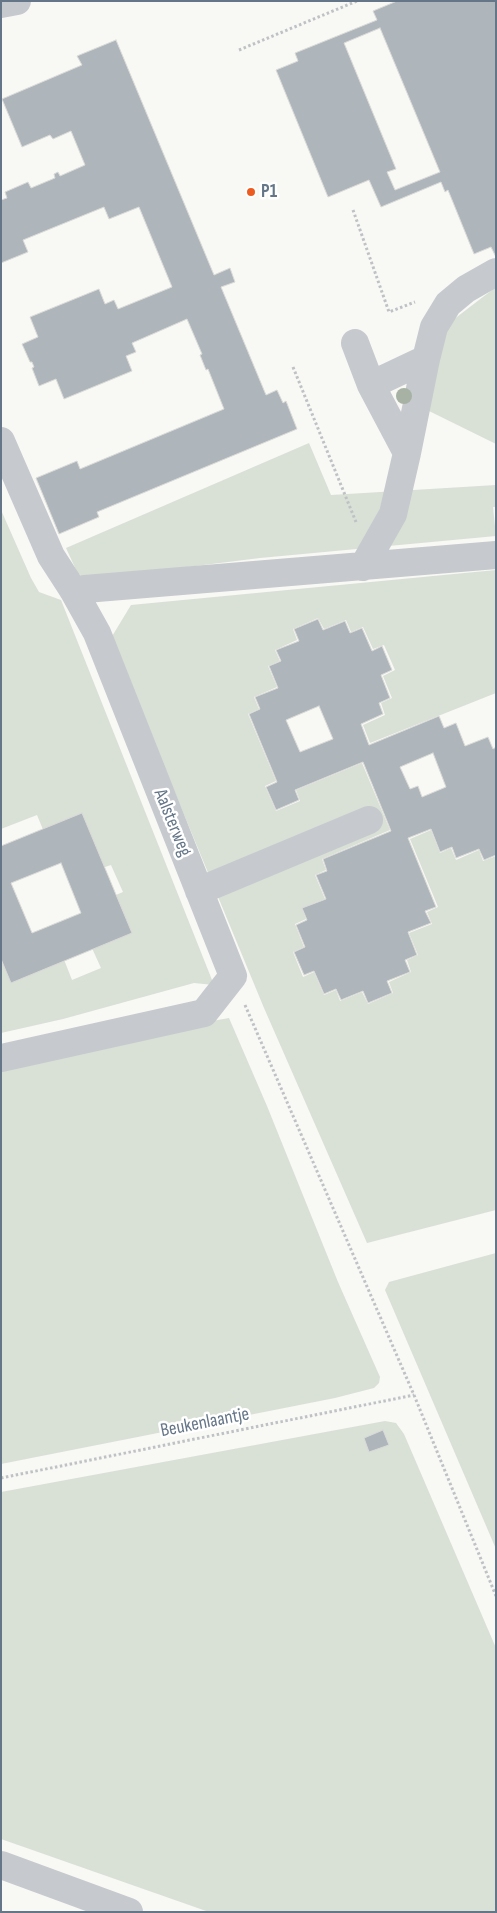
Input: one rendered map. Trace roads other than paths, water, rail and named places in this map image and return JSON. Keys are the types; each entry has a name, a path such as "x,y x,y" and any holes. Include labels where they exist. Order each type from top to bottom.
{"street":[{"path":"1,4 17,1"},
{"path":"366,562 393,514 434,326 448,304 466,289 496,272"},
{"path":"355,343 371,385 407,453"},
{"path":"371,385 426,359"},
{"name":"Aalsterweg","path":"1,441 50,556 73,590 97,633 233,976 204,1013 1,1058"},
{"path":"73,590 366,562 496,555"},
{"path":"199,891 369,820"},
{"path":"1,1865 129,1912"}],"place":[{"name":"P1","path":"251,192"}]}
